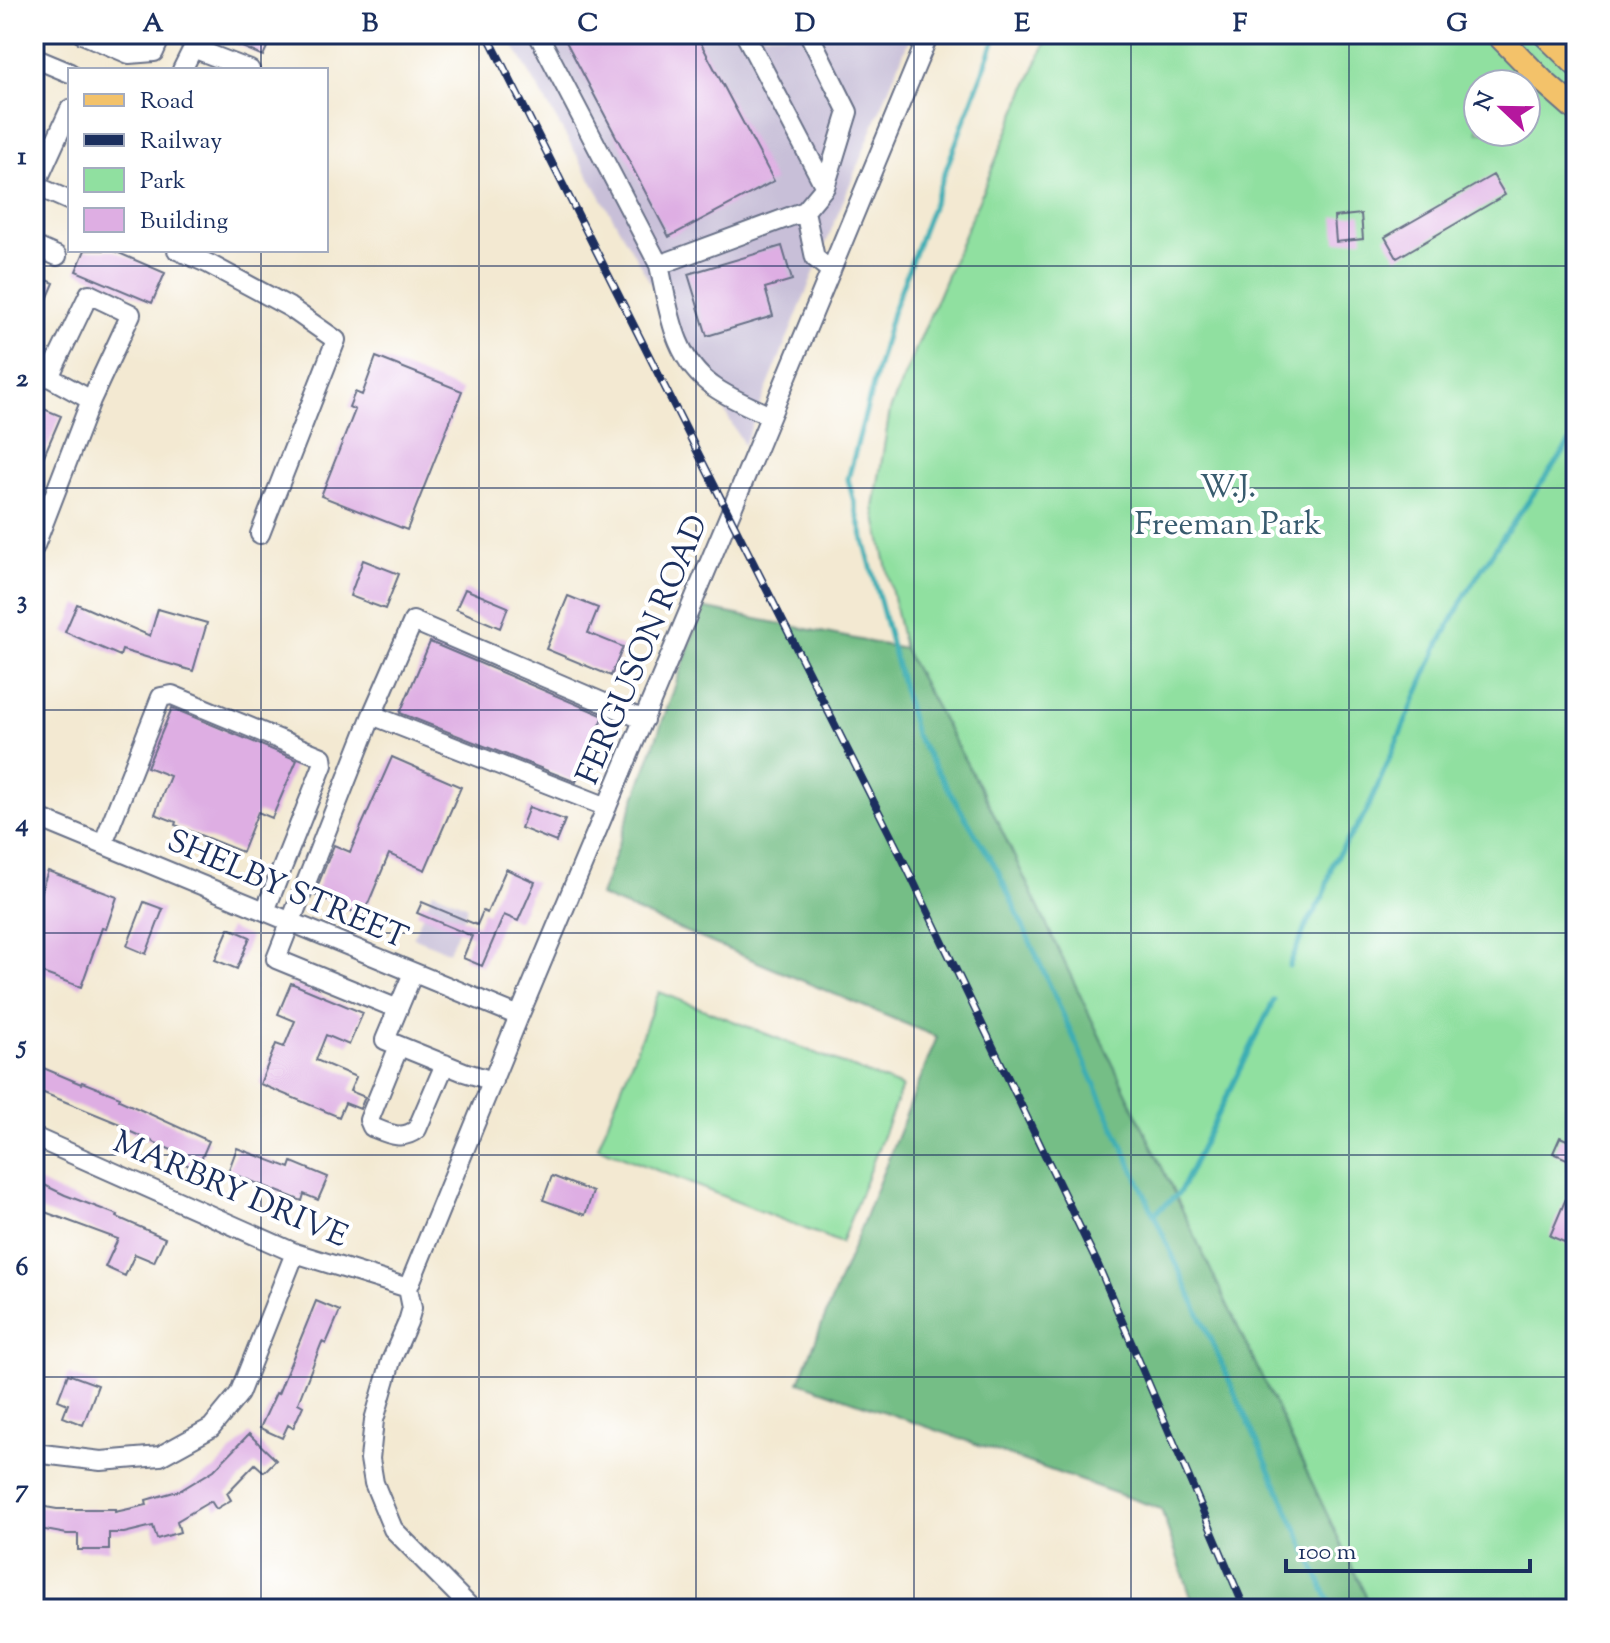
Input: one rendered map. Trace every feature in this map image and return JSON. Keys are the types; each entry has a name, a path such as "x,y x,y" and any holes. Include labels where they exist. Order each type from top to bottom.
{"main road":[{"path":"1497,34 1576,110"},
{"path":"1544,34 1576,65"}],"street":[{"path":"82,34 129,54 154,52 162,34"},
{"path":"538,34 659,265 675,337 690,363 713,387 770,416"},
{"path":"745,34 825,187"},
{"path":"659,265 805,211 825,187 848,112 809,34"},
{"name":"FERGUSON ROAD","path":"472,1609 393,1529 374,1483 370,1459 374,1420 391,1361 412,1308 408,1288 929,34"},
{"path":"183,68 193,48 245,68"},
{"path":"34,58 68,72"},
{"path":"68,113 35,186 68,200"},
{"path":"805,211 815,258 831,271"},
{"path":"34,246 57,256"},
{"path":"182,252 289,307 336,340 260,534"},
{"path":"34,548 91,400 131,314 89,294 41,374 91,400"},
{"path":"398,1009 276,959 372,715 413,621 644,720"},
{"path":"103,844 161,697 172,695 322,757 323,765 265,911"},
{"path":"372,715 607,807"},
{"name":"SHELBY STREET","path":"34,816 519,1016"},
{"path":"413,973 385,1040 493,1081"},
{"path":"399,1046 369,1120 372,1127 396,1137 409,1135 417,1129 445,1064"},
{"name":"MARBRY DRIVE","path":"34,1137 295,1253 408,1288"},
{"path":"34,1453 101,1461 160,1456 211,1428 239,1394 295,1253"}],"shaded area":[{"path":"507,34 911,34 744,445"},
{"path":"433,891 468,906 449,952 413,937"}],"green space":[{"name":"W.J. Freeman Park","path":"1049,34 1544,34 1576,65 1576,1609 1372,1609 991,808 904,649 874,508 890,410"},
{"path":"703,608 904,649 991,808 1372,1609 1195,1609 1161,1509 799,1382 937,1037 600,896"},
{"path":"659,992 902,1087 841,1243 598,1147"}],"building":[{"path":"212,34 273,34 263,56"},
{"path":"562,34 696,34 774,181 669,237"},
{"path":"1493,175 1505,195 1397,258 1385,237"},
{"path":"1361,214 1363,239 1336,242 1334,217"},
{"path":"782,246 792,280 765,288 773,316 707,336 688,274"},
{"path":"84,252 117,252 165,273 152,303 76,271"},
{"path":"34,274 54,283 34,330"},
{"path":"376,357 462,391 407,530 321,496 355,410 349,407 355,392 362,395"},
{"path":"34,405 61,416 34,479"},
{"path":"363,560 399,574 385,609 350,596"},
{"path":"465,589 508,607 500,628 456,609"},
{"path":"568,596 598,608 588,633 623,647 611,676 546,649"},
{"path":"77,604 150,636 158,609 207,623 193,671 122,650 120,656 65,632"},
{"path":"430,642 604,716 576,782 400,713"},
{"path":"172,708 297,760 272,818 258,812 242,852 155,814 170,776 147,767"},
{"path":"392,757 461,787 425,870 389,854 363,916 314,895 334,845 350,852"},
{"path":"529,807 565,820 556,842 521,828"},
{"path":"506,869 535,882 518,921 504,915 482,966 463,958 472,936 417,913 422,902 477,925 483,911 487,913"},
{"path":"48,871 117,897 106,929 102,928 81,987 34,970 34,910"},
{"path":"144,902 163,909 146,954 127,946"},
{"path":"229,928 250,937 237,969 215,960"},
{"path":"291,983 363,1013 349,1045 326,1035 316,1060 356,1077 350,1091 365,1097 360,1109 345,1103 339,1117 260,1084 276,1044 284,1047 295,1021 278,1014"},
{"path":"34,1064 120,1097 119,1100 209,1141 197,1169 173,1159 176,1152 124,1129 125,1126 34,1089"},
{"path":"1560,1137 1576,1144 1576,1163 1553,1153"},
{"path":"237,1148 290,1168 292,1162 328,1177 318,1200 304,1194 302,1201 228,1172"},
{"path":"1576,1175 1576,1247 1550,1236"},
{"path":"552,1176 593,1192 585,1215 543,1200"},
{"path":"34,1180 165,1238 154,1262 135,1254 125,1276 105,1267 118,1239 34,1208"},
{"path":"316,1301 340,1311 326,1344 322,1342 298,1403 303,1406 293,1428 288,1425 282,1438 260,1428 278,1394"},
{"path":"68,1374 98,1385 83,1425 63,1417 68,1404 58,1400"},
{"path":"249,1434 276,1460 264,1472 255,1464 227,1493 231,1500 216,1509 211,1501 177,1521 180,1532 157,1539 153,1526 109,1533 109,1550 78,1550 78,1534 34,1528 34,1505 57,1509 115,1509 115,1512 147,1505 146,1500 181,1490 214,1470"}],"waterway":[{"path":"997,34 892,313 848,479 915,734 998,871 1333,1609"},
{"path":"1289,966 1307,924 1324,895 1333,862 1366,813 1439,644 1467,592 1576,434"},
{"path":"1154,1214 1179,1193 1274,1000"}],"railway":[{"path":"487,34 903,860 1098,1265 1245,1609"}]}
